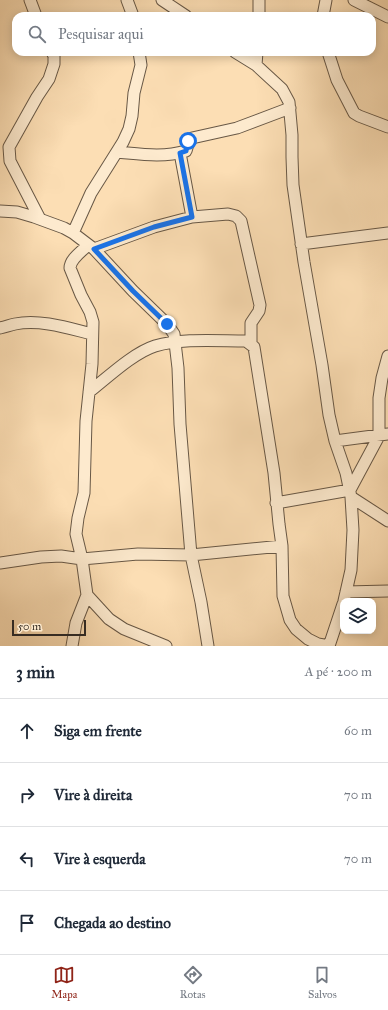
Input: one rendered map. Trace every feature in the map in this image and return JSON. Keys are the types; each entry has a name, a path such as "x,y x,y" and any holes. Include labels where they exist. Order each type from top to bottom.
{"street":[{"path":"30,0 34,12"},
{"path":"127,0 132,12"},
{"path":"162,0 180,12"},
{"path":"259,0 259,12"},
{"path":"324,12 326,0"},
{"path":"354,0 388,17"},
{"path":"40,219 10,161 9,148 37,97 49,79 54,64 54,56"},
{"path":"74,233 91,193 129,129 134,93 141,65 140,56"},
{"path":"241,56 256,65 282,89 289,102 292,135 293,185 301,244 321,358 329,415 335,441 346,473 350,494 353,530 350,570 345,597 388,591"},
{"path":"256,65 257,56"},
{"path":"329,56 337,80 354,113 388,127"},
{"path":"116,152 150,155 169,155 180,153 186,151 188,141 192,138 237,128 290,108"},
{"path":"180,153 192,217"},
{"path":"0,211 17,212 40,219 74,233 91,247 167,324 174,334 178,368 180,424 191,555 202,602 208,646"},
{"path":"72,646 76,624 87,595 82,558 76,534 84,493 86,421 92,364 93,322 70,268 73,260 91,247 154,227 192,217 228,214 236,216 241,221 260,305 259,311 250,322 251,343"},
{"path":"301,244 388,232"},
{"path":"0,328 15,324 38,324 63,327 92,334"},
{"path":"89,392 136,356 154,347 174,342 246,340 251,343 254,347 270,449 282,546 283,596 290,620 296,629 308,639 318,644 329,646 340,613"},
{"path":"350,494 383,435 379,398 382,378 388,356"},
{"path":"335,441 383,435"},
{"path":"276,503 350,494 388,521"},
{"path":"0,563 41,557 61,556 82,558 138,554 191,555 282,546"},
{"path":"87,595 108,619 124,629 166,646"}],"route":[{"path":"167,324 133,291 94,249 154,227 192,217 180,153 186,151 188,141"}]}
